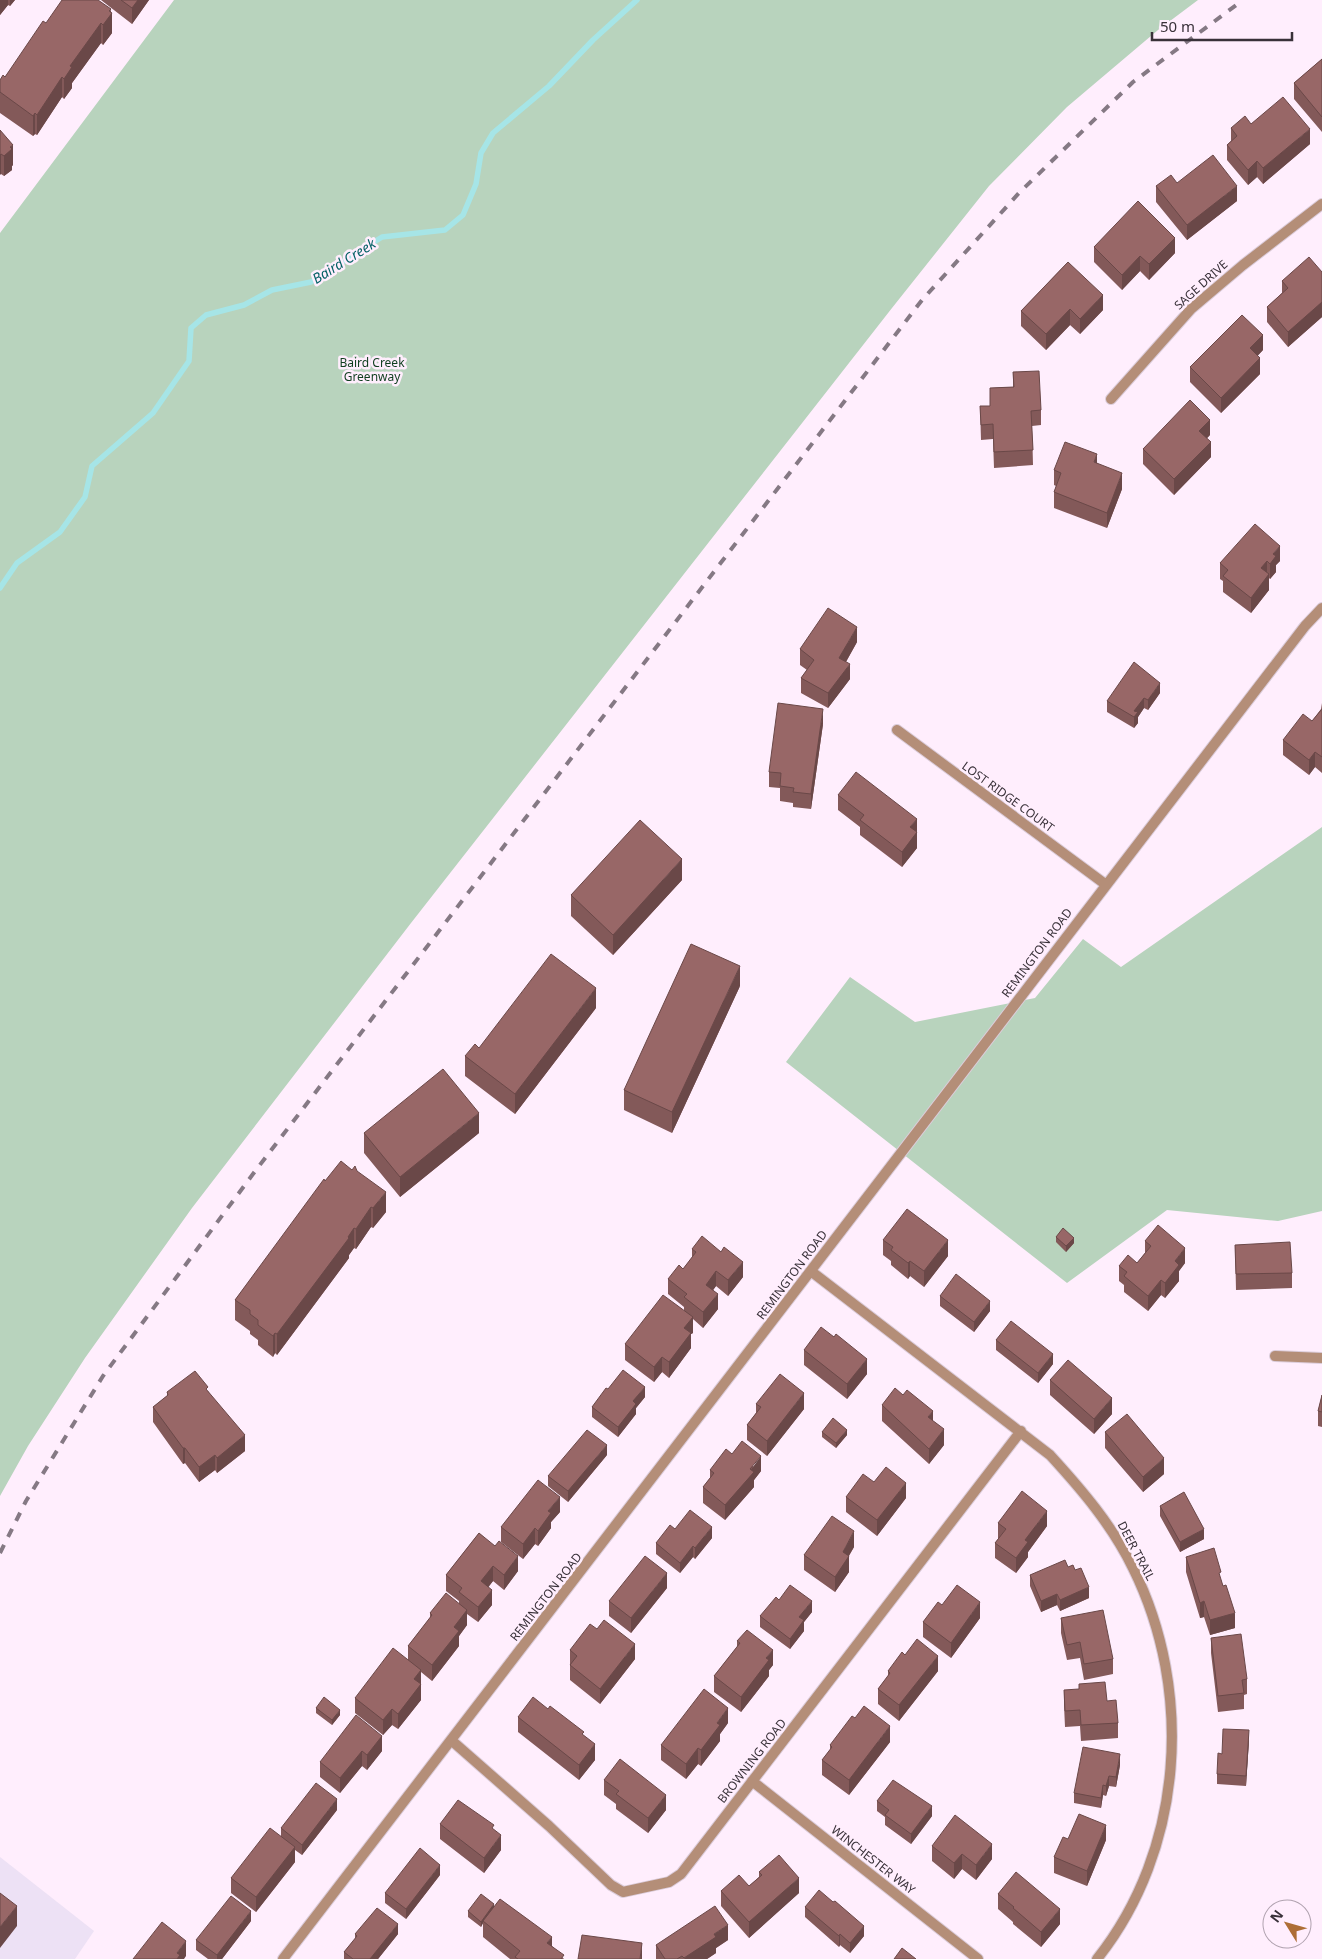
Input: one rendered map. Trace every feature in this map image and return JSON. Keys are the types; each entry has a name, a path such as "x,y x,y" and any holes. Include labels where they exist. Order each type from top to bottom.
{"street":[{"name":"SAGE DRIVE","path":"1111,398 1191,309 1243,265 1322,204"},
{"name":"REMINGTON ROAD","path":"283,1959 812,1272 1105,884 1304,626 1322,608"},
{"name":"LOST RIDGE COURT","path":"897,730 1105,884"},
{"name":"DEER TRAIL","path":"812,1272 1050,1455 1082,1489 1110,1527 1133,1567 1146,1598 1166,1668 1172,1715 1172,1762 1167,1801 1158,1841 1145,1878 1130,1911 1097,1959"},
{"path":"1275,1356 1322,1358"},
{"name":"BROWNING ROAD","path":"451,1740 549,1826 610,1885 623,1892 658,1886 675,1879 752,1782 1021,1431"},
{"name":"WINCHESTER WAY","path":"752,1782 978,1959"}],"shaded area":[{"path":"0,1857 94,1931 75,1959 0,1959"}],"green space":[{"name":"Baird Creek Greenway","path":"174,0 1198,0 1158,30 1067,107 989,186 411,923 192,1208 85,1358 28,1446 0,1496 0,233"},
{"path":"1322,827 1322,1211 1278,1221 1167,1210 1067,1283 786,1062 850,977 915,1022 1035,998 1083,939 1121,967"}],"building":[{"path":"62,0 98,0 111,9 109,11 112,13 103,25 101,23 70,66 72,67 64,79 62,77 37,115 35,113 33,116 0,92 0,80 3,75 5,77 43,21 46,23"},
{"path":"121,0 138,0 132,8"},
{"path":"1322,59 1322,117 1294,83"},
{"path":"1283,97 1310,129 1263,168 1257,161 1248,170 1227,145 1237,136 1231,128 1245,116 1251,124"},
{"path":"0,130 13,145 10,147 12,149 4,156 0,155"},
{"path":"1213,155 1237,186 1187,225 1156,186 1171,175 1177,183"},
{"path":"1138,201 1175,238 1149,264 1140,256 1122,275 1094,247"},
{"path":"1309,257 1322,272 1322,302 1288,332 1267,307 1288,288 1282,281"},
{"path":"1068,262 1103,295 1080,319 1070,309 1046,334 1021,311"},
{"path":"1242,315 1263,335 1250,348 1260,358 1221,398 1190,367"},
{"path":"1039,371 1041,410 1031,411 1033,450 994,452 993,424 981,425 980,406 990,406 990,388 1014,387 1013,372"},
{"path":"1190,400 1210,420 1199,431 1211,442 1174,479 1143,449"},
{"path":"1065,442 1097,454 1094,462 1122,473 1107,513 1054,492 1061,473 1054,470"},
{"path":"1255,524 1280,546 1273,554 1276,556 1270,564 1267,561 1261,568 1269,574 1251,598 1223,576 1228,570 1220,563"},
{"path":"828,608 857,627 839,658 850,664 828,693 801,678 814,660 800,649"},
{"path":"1134,662 1160,683 1148,700 1144,698 1134,711 1138,712 1134,717 1107,701"},
{"path":"778,703 823,709 811,794 793,792 794,788 780,786 781,773 769,772"},
{"path":"1322,709 1322,757 1315,752 1309,760 1283,740 1303,714 1312,721"},
{"path":"856,772 917,819 910,827 917,832 902,852 860,820 864,815 838,795"},
{"path":"640,820 682,859 613,935 571,895"},
{"path":"691,944 740,966 672,1112 624,1090"},
{"path":"551,954 596,988 515,1094 465,1056 475,1044 479,1048"},
{"path":"443,1069 479,1113 400,1177 364,1133"},
{"path":"341,1161 352,1170 355,1166 357,1171 386,1192 373,1208 371,1207 356,1229 354,1228 349,1238 277,1334 275,1333 273,1336 258,1325 258,1320 250,1314 250,1310 235,1300 324,1179 325,1181"},
{"path":"907,1209 948,1240 924,1271 910,1261 908,1263 891,1250 893,1247 883,1240"},
{"path":"1158,1225 1185,1248 1175,1261 1179,1265 1165,1283 1161,1280 1148,1296 1124,1276 1127,1272 1119,1266 1128,1255 1137,1263 1151,1246 1145,1241"},
{"path":"1063,1228 1074,1238 1066,1246 1056,1237"},
{"path":"702,1236 721,1252 724,1247 743,1262 728,1280 716,1271 706,1285 718,1294 703,1312 684,1297 687,1294 668,1279 679,1265 683,1269 696,1252 692,1249"},
{"path":"1290,1242 1292,1273 1236,1274 1235,1245"},
{"path":"956,1274 990,1301 974,1322 940,1296"},
{"path":"663,1295 693,1317 684,1328 691,1333 669,1362 662,1357 654,1367 625,1344"},
{"path":"1011,1321 1053,1354 1038,1373 996,1340"},
{"path":"821,1327 834,1337 836,1334 867,1359 847,1384 804,1350"},
{"path":"1068,1360 1112,1398 1094,1419 1050,1380"},
{"path":"623,1370 645,1387 633,1401 636,1404 618,1427 592,1407"},
{"path":"195,1371 208,1387 206,1389 245,1435 217,1458 215,1455 199,1467 153,1407 168,1395 167,1392"},
{"path":"780,1374 804,1393 767,1441 747,1425 761,1407 756,1404"},
{"path":"895,1388 903,1395 907,1390 933,1411 928,1417 944,1429 929,1449 882,1405"},
{"path":"1322,1395 1322,1412 1318,1411"},
{"path":"1127,1414 1164,1458 1143,1477 1105,1432"},
{"path":"833,1418 847,1430 836,1443 822,1432"},
{"path":"587,1430 607,1445 568,1491 548,1476"},
{"path":"742,1441 761,1456 750,1469 754,1472 725,1505 703,1487 714,1473 710,1470 726,1449 732,1454"},
{"path":"886,1467 906,1483 877,1520 846,1497 863,1474 874,1482"},
{"path":"538,1480 560,1497 548,1511 551,1513 538,1531 535,1528 523,1544 501,1527"},
{"path":"1022,1491 1047,1511 1025,1540 1028,1542 1016,1558 995,1543 1006,1529 998,1523"},
{"path":"1184,1492 1204,1529 1180,1542 1160,1506"},
{"path":"690,1510 712,1527 695,1548 693,1546 680,1563 656,1543 670,1525 675,1529"},
{"path":"832,1516 854,1531 843,1552 849,1556 835,1577 804,1555"},
{"path":"479,1533 495,1546 499,1541 518,1556 504,1575 493,1566 481,1581 492,1590 478,1607 459,1592 462,1588 446,1575"},
{"path":"1214,1548 1223,1586 1226,1585 1235,1613 1210,1620 1204,1601 1200,1603 1186,1557"},
{"path":"645,1556 667,1573 631,1618 609,1601"},
{"path":"1065,1560 1068,1567 1073,1565 1075,1570 1081,1568 1089,1587 1060,1600 1057,1594 1041,1601 1030,1575"},
{"path":"790,1585 812,1601 799,1617 804,1620 790,1639 760,1616 776,1597 779,1600"},
{"path":"957,1585 980,1602 951,1643 923,1622 938,1602 942,1605"},
{"path":"446,1593 467,1610 454,1627 459,1631 432,1665 408,1646"},
{"path":"1103,1610 1113,1659 1084,1664 1080,1642 1067,1645 1061,1618"},
{"path":"604,1620 635,1644 600,1689 570,1665 577,1656 570,1650 590,1624 597,1629"},
{"path":"747,1630 773,1650 766,1658 769,1660 741,1697 714,1676 740,1643 737,1641"},
{"path":"1241,1634 1247,1679 1242,1680 1244,1693 1218,1696 1211,1638"},
{"path":"917,1639 938,1656 899,1705 878,1689 902,1652 905,1655"},
{"path":"393,1648 421,1670 414,1679 421,1684 398,1714 392,1709 383,1720 355,1698"},
{"path":"1105,1682 1107,1701 1116,1700 1118,1723 1081,1725 1080,1710 1065,1711 1064,1690 1079,1689 1079,1684"},
{"path":"704,1689 728,1708 717,1723 720,1725 701,1750 698,1748 686,1764 661,1745"},
{"path":"324,1697 340,1710 332,1720 316,1708"},
{"path":"533,1697 548,1709 550,1706 584,1732 582,1734 595,1744 579,1765 518,1717"},
{"path":"864,1706 890,1726 849,1780 822,1760 832,1747 830,1745 852,1716 855,1718"},
{"path":"356,1715 382,1736 367,1755 362,1751 340,1778 320,1762"},
{"path":"1223,1729 1249,1730 1246,1776 1217,1774 1218,1753 1222,1754"},
{"path":"1083,1747 1120,1754 1116,1777 1109,1776 1106,1786 1103,1785 1101,1798 1074,1793"},
{"path":"620,1759 666,1795 648,1818 616,1794 619,1791 604,1780"},
{"path":"893,1780 932,1806 911,1834 885,1815 889,1810 877,1801"},
{"path":"316,1783 337,1799 302,1845 281,1828"},
{"path":"458,1800 494,1825 492,1828 501,1835 484,1858 440,1824"},
{"path":"1079,1814 1106,1825 1087,1871 1054,1857 1063,1837 1068,1839"},
{"path":"955,1815 992,1844 976,1865 962,1854 954,1863 932,1846"},
{"path":"270,1828 295,1847 256,1897 231,1878"},
{"path":"420,1848 440,1865 406,1909 385,1893"},
{"path":"779,1855 799,1878 749,1922 721,1891 739,1875 749,1886 762,1875 759,1872"},
{"path":"1016,1872 1060,1909 1041,1932 998,1894"},
{"path":"819,1890 864,1926 850,1943 805,1907"},
{"path":"0,1893 17,1906 0,1927"},
{"path":"481,1894 494,1904 481,1922 468,1911"},
{"path":"231,1896 251,1911 217,1955 196,1940"},
{"path":"500,1899 552,1937 547,1943 564,1955 561,1959 518,1959 515,1957 520,1951 483,1921"},
{"path":"715,1906 728,1925 714,1934 716,1937 684,1958 682,1956 677,1959 665,1959 656,1945"},
{"path":"377,1908 398,1924 370,1959 353,1959 344,1952 357,1936 355,1934"},
{"path":"162,1922 186,1941 177,1953 180,1955 177,1959 133,1959"},
{"path":"582,1935 642,1943 640,1959 578,1959"},
{"path":"902,1948 916,1959 894,1959"}],"waterway":[{"name":"Baird Creek","path":"0,588 17,563 60,532 85,497 92,466 153,413 189,361 191,328 206,315 244,305 272,290 311,282 382,237 445,230 463,215 476,184 481,153 493,133 549,86 593,40 637,0"}],"railway":[{"path":"0,1553 26,1501 103,1376 256,1170 922,300 1019,193 1133,82 1243,0"}]}
